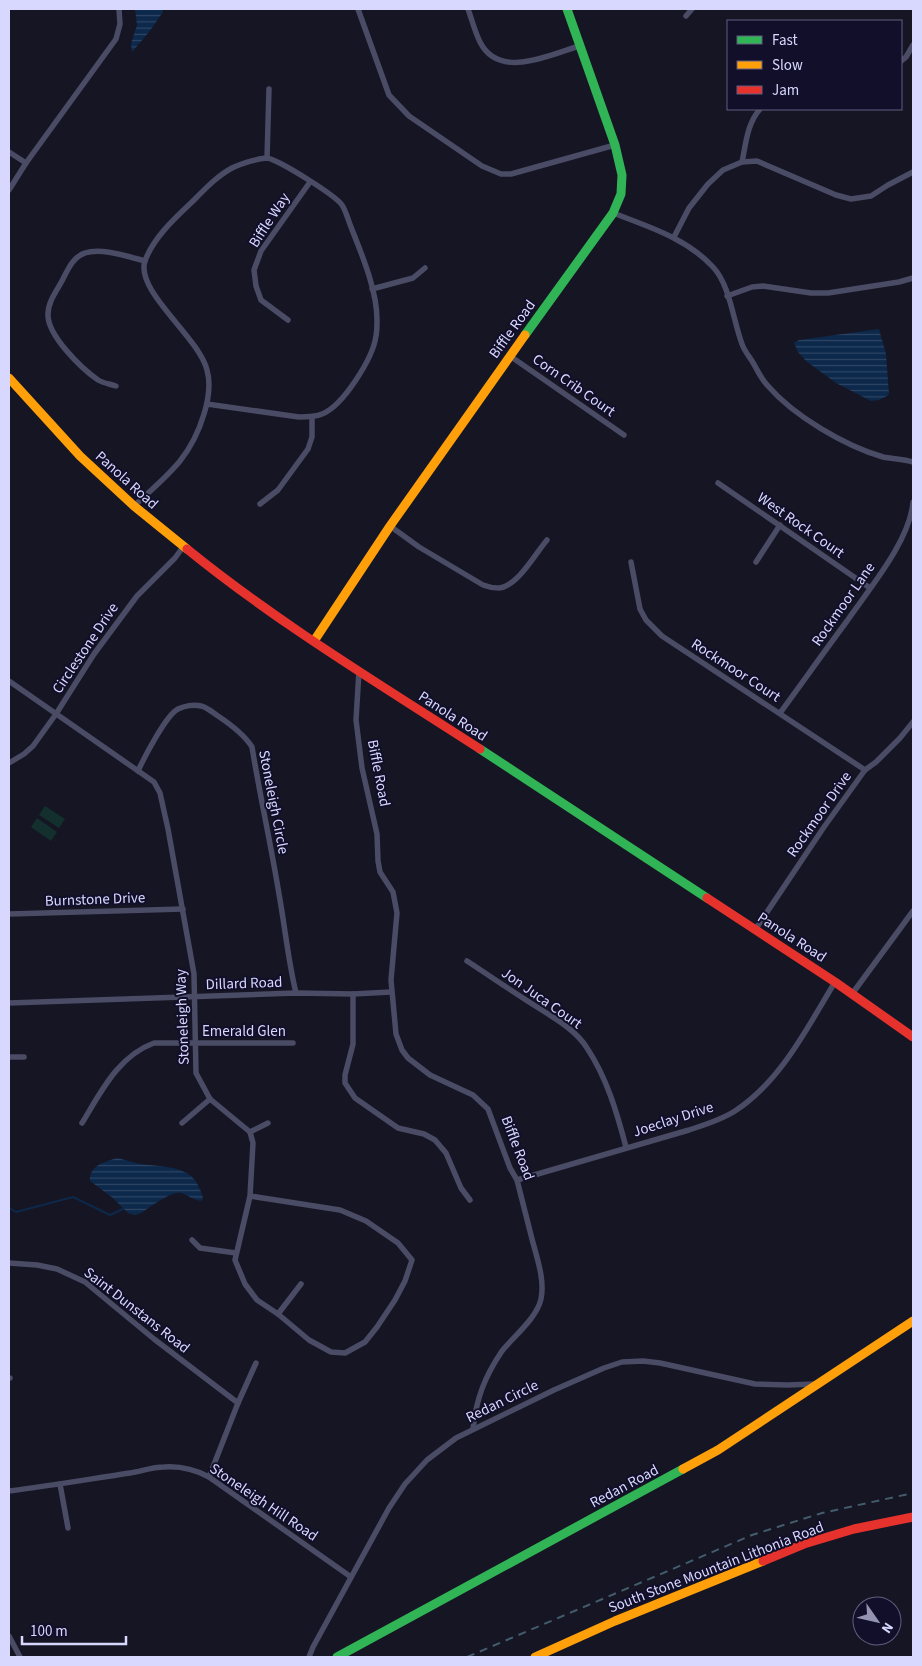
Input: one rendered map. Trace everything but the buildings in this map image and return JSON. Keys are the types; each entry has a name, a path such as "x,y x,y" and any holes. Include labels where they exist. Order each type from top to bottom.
{"main road":[{"name":"Biffle Road","path":"314,641 390,526 614,213 621,194 622,175 615,145 567,9"},
{"name":"Panola Road","path":"9,378 80,456 134,506 220,576 359,671 835,982 913,1037"},
{"name":"Redan Road","path":"336,1657 718,1450 913,1321"},
{"name":"South Stone Mountain Lithonia Road","path":"534,1657 615,1621 804,1544 854,1530 913,1517"}],"street":[{"path":"9,190 26,163 116,39 120,24 119,9"},
{"path":"358,9 389,96 409,116 482,166 501,174 511,174 615,145"},
{"path":"468,9 480,43 486,51 504,62 524,63 579,46"},
{"path":"686,16 692,9"},
{"path":"902,61 913,45"},
{"path":"267,158 269,89"},
{"path":"742,162 751,123 759,110"},
{"path":"9,152 26,163"},
{"path":"134,506 182,459 200,430 207,404 209,387 207,370 194,344 153,294 143,270 145,261 154,244 172,222 217,179 232,167 267,158 285,165 334,197 342,205 363,257 372,289 377,314 376,336 368,360 352,385 335,406 324,414 312,417 299,417 207,404"},
{"path":"674,237 689,208 708,184 723,170 742,162 757,161 836,195 851,199 871,196 913,172"},
{"name":"Biffle Way","path":"288,320 261,300 256,286 254,270 262,251 310,182"},
{"path":"614,213 674,237 696,251 714,268 724,284 743,346 767,386 784,401 820,428 854,445 885,457 913,462"},
{"path":"116,386 99,380 77,362 59,342 48,321 50,304 75,258 84,253 94,251 145,261"},
{"path":"372,289 413,278 425,268"},
{"path":"727,296 752,287 762,286 828,294 913,278"},
{"name":"Corn Crib Court","path":"510,356 624,435"},
{"path":"260,504 278,490 308,449 312,437 312,417"},
{"name":"West Rock Court","path":"718,483 870,588"},
{"name":"Rockmoor Lane","path":"780,714 891,557 908,527 913,502"},
{"path":"756,562 780,525"},
{"path":"390,526 419,547 483,586 492,588 501,588 516,580 547,540"},
{"name":"Circlestone Drive","path":"9,763 33,746 94,654 137,596 175,558 183,547"},
{"name":"Rockmoor Court","path":"631,562 640,608 646,620 662,636 865,770"},
{"name":"Biffle Road","path":"359,671 356,720 362,768 377,834 380,872 393,892 397,912 391,967 391,992 396,1034 402,1050 408,1058 430,1075 473,1095 488,1109 510,1168 517,1180 540,1271 540,1301 529,1321 503,1351 490,1371 481,1389 475,1408 473,1429"},
{"name":"Stoneleigh Way","path":"9,681 154,782 160,793 194,974 197,1044 196,1073 210,1099 250,1132"},
{"name":"Stoneleigh Circle","path":"138,771 161,729 177,710 192,705 202,706 222,718 247,738 252,746 296,993"},
{"name":"Rockmoor Drive","path":"756,930 824,827 865,770 876,762 913,722"},
{"name":"Burnstone Drive","path":"9,914 183,909"},
{"path":"852,994 913,911"},
{"name":"Jon Juca Court","path":"466,961 565,1026 587,1046 606,1084 620,1122 626,1147"},
{"name":"Joeclay Drive","path":"517,1180 689,1130 734,1111 754,1096 780,1068 835,982"},
{"name":"Dillard Road","path":"9,1003 296,993 353,994 391,992"},
{"path":"353,994 354,1044 345,1075 345,1083 355,1098 398,1128 424,1134 436,1140 446,1153 460,1188 470,1200"},
{"name":"Emerald Glen","path":"82,1123 110,1078 128,1057 141,1048 154,1044 293,1043"},
{"path":"9,1057 24,1057"},
{"path":"182,1122 210,1099"},
{"path":"250,1196 340,1210 366,1220 398,1243 412,1260 406,1281 395,1300 377,1327 364,1342 345,1352 331,1352 309,1340 278,1314 257,1300 245,1284 235,1260 250,1196 254,1143 250,1132 268,1123"},
{"path":"192,1240 200,1248 236,1253"},
{"name":"Saint Dunstans Road","path":"9,1263 57,1269 85,1282 154,1339 238,1403"},
{"path":"278,1314 301,1284"},
{"name":"Redan Circle","path":"309,1657 389,1508 405,1484 438,1450 456,1438 604,1368 622,1362 643,1361 660,1363 755,1384 787,1385 818,1383"},
{"path":"209,1477 256,1363"},
{"name":"Stoneleigh Hill Road","path":"9,1490 60,1484 165,1466 186,1469 209,1477 351,1577"},
{"path":"60,1484 68,1528"},
{"path":"9,1636 20,1657"}],"green space":[{"path":"45,806 65,819 59,828 39,815"},
{"path":"37,818 57,832 51,841 31,827"}],"water":[{"path":"135,9 162,9 163,12 132,52 131,44 137,25"},
{"path":"879,329 886,354 889,394 879,400 871,401 836,383 806,361 798,352 794,343 799,340"},
{"path":"117,1158 140,1164 168,1167 187,1173 194,1179 203,1198 201,1201 181,1193 172,1194 141,1213 135,1215 128,1213 113,1198 90,1181 90,1176 95,1168"}],"waterway":[{"path":"9,1208 16,1212 73,1197 110,1215 123,1209"}],"railway":[{"path":"467,1657 752,1535 822,1513 913,1493"}],"traffic: fast":[{"path":"525,335 613,213 621,194 622,175 615,145 567,9"},
{"path":"480,749 707,898"},
{"path":"337,1657 683,1469"}],"traffic: slow":[{"path":"314,641 390,526 525,335"},
{"path":"9,378 80,456 134,506 187,549"},
{"path":"683,1469 718,1450 913,1321"},
{"path":"535,1657 615,1621 763,1561"}],"traffic: jam":[{"path":"187,549 294,628 480,749"},
{"path":"707,898 835,982 913,1037"},
{"path":"763,1561 804,1544 854,1529 913,1517"}]}
